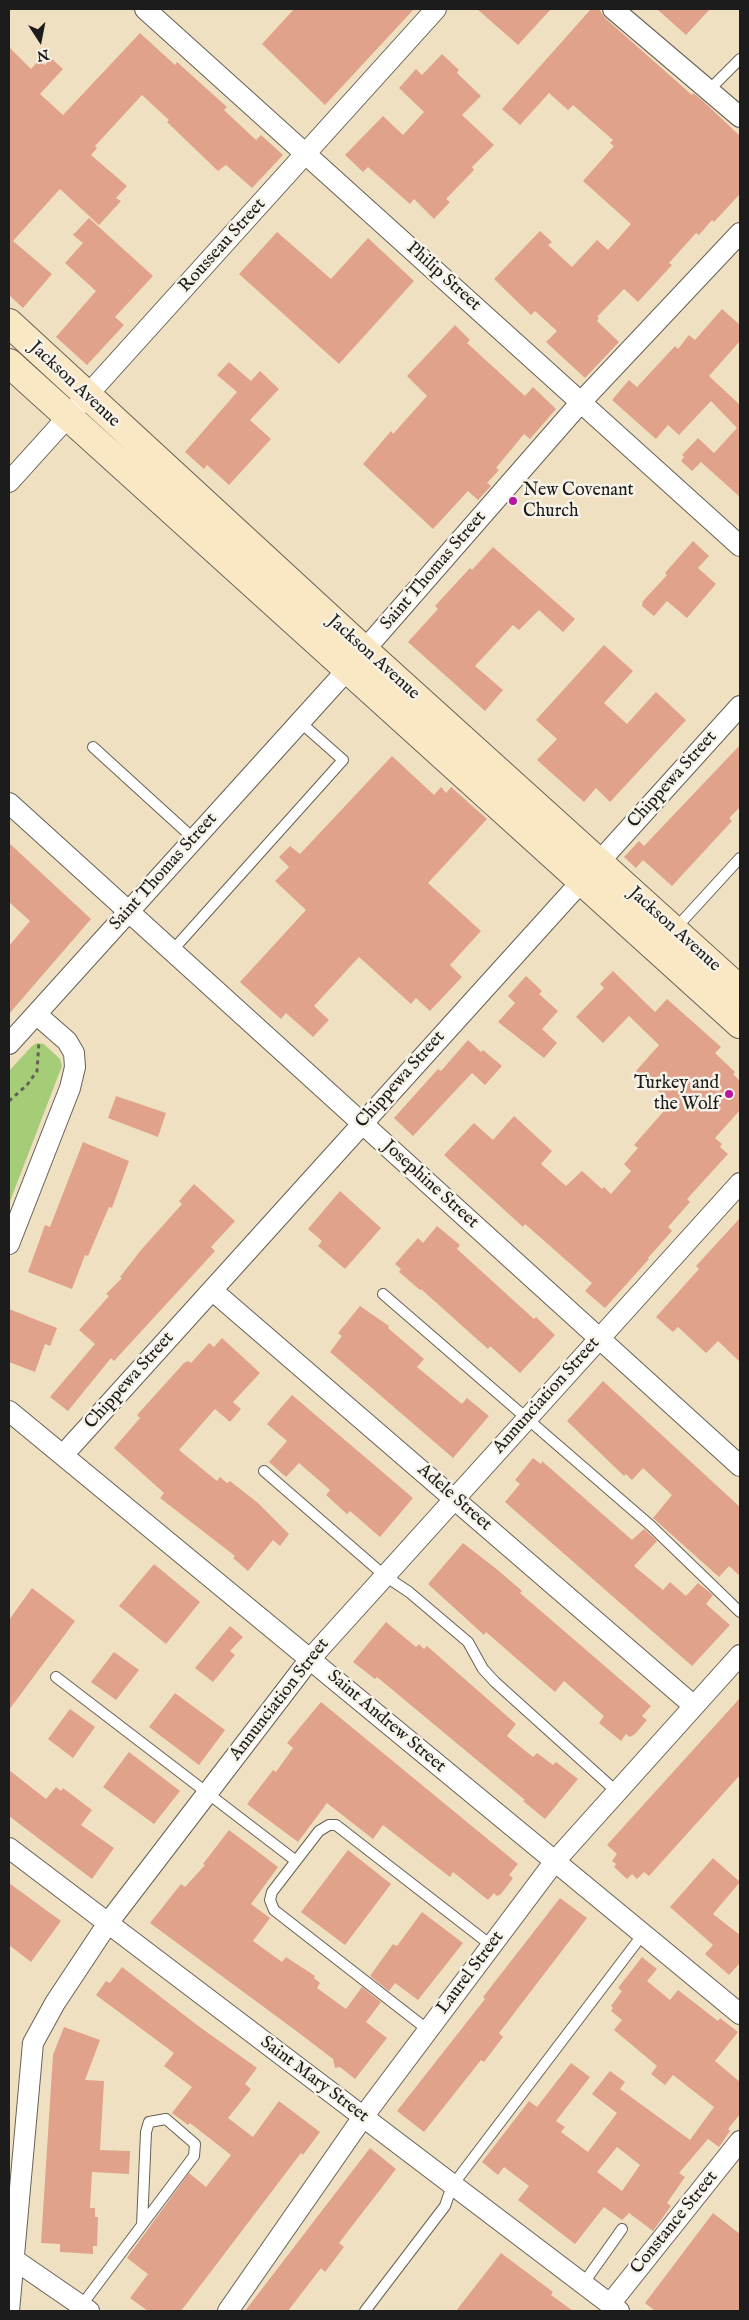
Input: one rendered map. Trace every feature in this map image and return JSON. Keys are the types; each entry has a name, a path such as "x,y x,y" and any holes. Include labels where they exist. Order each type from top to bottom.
{"street":[{"name":"Philip Street","path":"145,9 740,546"},
{"name":"Rousseau Street","path":"9,482 436,9"},
{"path":"613,9 740,117"},
{"name":"Saint Thomas Street","path":"9,1044 43,1021 128,912 300,722 582,402 740,233"},
{"name":"Jackson Avenue","path":"9,323 355,660"},
{"name":"Jackson Avenue","path":"9,363 67,416 355,660 590,872 740,1024"},
{"name":"Chippewa Street","path":"63,1455 740,706"},
{"name":"Josephine Street","path":"9,804 361,1124 601,1337 740,1466"},
{"name":"Jackson Avenue","path":"590,872 674,930 740,990"},
{"path":"9,1244 70,1088 75,1067 74,1052 66,1041 43,1021"},
{"name":"Annunciation Street","path":"9,2311 11,2257 33,2043 55,2003 108,1923 310,1659 740,1183"},
{"name":"Adele Street","path":"213,1291 694,1706"},
{"name":"Saint Andrew Street","path":"9,1411 740,2014"},
{"name":"Laurel Street","path":"228,2311 363,2117 555,1862 740,1656"},
{"name":"Saint Mary Street","path":"9,1848 614,2308"},
{"name":"Constance Street","path":"614,2308 740,2141"},
{"path":"11,2257 85,2308"}],"lane":[{"path":"709,90 740,59"},
{"path":"171,952 344,760 300,722"},
{"path":"93,747 194,839"},
{"path":"674,930 740,858"},
{"path":"383,1294 650,1525 740,1612"},
{"path":"264,1471 385,1576 409,1592 468,1642 483,1669 495,1682 617,1792"},
{"path":"56,1677 296,1862"},
{"path":"428,2030 274,1910 270,1900 272,1892 320,1831 329,1825 336,1826 492,1946"},
{"path":"365,2311 446,2206 452,2186 643,1934"},
{"path":"85,2308 142,2225 194,2156 195,2144 166,2119 149,2122 146,2132 142,2225"},
{"path":"583,2284 622,2229"}],"path":[{"path":"9,1101 27,1085 37,1071 39,1040 43,1021"}],"green space":[{"path":"37,1043 44,1044 60,1059 62,1066 9,1204 9,1071"}],"building":[{"path":"294,9 414,9 325,105 262,44"},
{"path":"477,9 551,9 518,45"},
{"path":"591,9 599,9 605,18 692,95 693,93 703,101 740,136 740,194 714,222 712,220 699,235 696,233 669,263 672,265 638,302 624,289 597,317 599,318 597,321 619,342 585,378 546,342 557,331 535,311 531,315 494,279 540,231 552,242 548,245 572,267 597,240 608,250 631,224 583,181 614,146 610,143 613,140 573,105 568,110 549,93 520,125 502,109"},
{"path":"657,9 710,9 686,35"},
{"path":"140,33 175,65 177,62 227,107 224,110 256,140 261,135 283,155 252,188 226,165 218,171 142,95 95,146 97,148 91,155 127,186 116,198 121,201 99,225 60,189 13,241 52,274 23,308 9,295 9,47 31,69 39,60 45,65 51,58 63,69 40,94 63,115"},
{"path":"442,54 459,70 457,73 481,96 462,115 494,145 472,167 474,170 446,199 450,202 434,219 414,199 410,204 368,167 363,172 345,155 383,116 403,135 424,112 399,88 416,69 422,75"},
{"path":"89,218 153,276 115,317 124,325 87,365 56,337 96,291 65,263 83,243 73,235"},
{"path":"277,232 331,279 368,238 414,281 339,364 239,274"},
{"path":"722,309 740,325 740,341 709,376 740,405 740,497 701,462 692,471 681,461 684,457 682,455 698,438 714,453 737,428 711,401 679,435 668,425 656,439 612,400 629,380 637,387 675,346 678,349 689,335 695,340"},
{"path":"455,325 470,340 467,343 525,396 533,387 556,409 530,439 524,434 496,468 499,470 487,483 491,486 478,500 468,491 433,529 363,464 391,431 393,434 427,396 407,376"},
{"path":"229,362 251,381 260,371 279,389 250,420 271,439 229,485 207,465 204,469 185,452 237,392 217,375"},
{"path":"693,541 709,556 698,568 716,584 687,618 667,601 654,616 642,606 643,601 667,575 665,573"},
{"path":"493,547 575,619 563,632 539,610 519,630 513,625 475,666 503,690 485,711 408,642 438,609 435,606 470,568 472,570"},
{"path":"604,645 633,671 604,703 627,724 656,692 686,720 610,802 596,788 584,802 537,760 557,739 536,720"},
{"path":"740,745 740,807 729,818 732,821 672,886 643,860 636,868 624,857 639,841 644,846"},
{"path":"392,756 434,795 441,787 446,793 451,787 487,819 428,883 481,931 450,965 462,977 430,1011 416,998 411,1004 359,957 314,1006 329,1020 313,1037 286,1013 281,1019 240,982 306,910 275,881 289,867 279,857 290,846 300,854"},
{"path":"9,843 91,919 9,1014 9,946 30,921 9,902"},
{"path":"613,971 655,1012 667,999 721,1047 715,1053 735,1072 733,1074 740,1081 740,1110 715,1138 722,1144 720,1147 728,1154 687,1199 690,1202 668,1227 672,1231 605,1308 585,1291 592,1283 525,1224 523,1227 444,1155 474,1123 493,1140 514,1116 552,1151 541,1164 566,1186 582,1171 602,1189 604,1187 611,1194 631,1171 624,1164 638,1148 634,1145 671,1103 636,1071 659,1045 629,1016 603,1043 576,1017 604,988 600,984"},
{"path":"526,976 542,991 539,994 558,1011 542,1029 557,1043 544,1058 498,1022 515,1003 508,996"},
{"path":"468,1040 481,1052 483,1050 502,1066 485,1085 472,1073 413,1136 394,1118 438,1069 441,1071"},
{"path":"116,1096 166,1113 158,1137 108,1118"},
{"path":"83,1142 129,1161 112,1208 109,1207 88,1256 85,1255 72,1289 28,1272 45,1225 50,1227"},
{"path":"194,1184 235,1221 211,1247 215,1251 114,1361 111,1358 68,1411 50,1397 95,1344 79,1330 109,1296 106,1294 122,1278 120,1277 141,1250 182,1204 179,1201"},
{"path":"340,1191 381,1228 345,1269 318,1246 322,1241 308,1229"},
{"path":"740,1218 740,1362 718,1341 706,1353 678,1327 673,1332 656,1317 699,1269 696,1266"},
{"path":"437,1226 460,1245 457,1249 534,1319 536,1317 555,1335 520,1373 490,1346 488,1349 421,1289 399,1272 401,1269 395,1264 418,1238 423,1243"},
{"path":"360,1306 389,1326 388,1328 424,1359 417,1367 462,1404 467,1398 489,1416 453,1458 330,1352 342,1336 338,1333"},
{"path":"9,1309 57,1328 50,1346 45,1344 35,1372 9,1362"},
{"path":"222,1338 260,1373 233,1402 241,1409 230,1422 215,1409 179,1450 217,1481 220,1477 227,1483 230,1481 258,1503 289,1534 280,1546 273,1540 248,1571 233,1558 235,1556 160,1498 164,1493 114,1448 140,1418 137,1415 184,1363 188,1361 191,1363 209,1343 214,1347"},
{"path":"603,1381 740,1507 740,1576 729,1566 719,1577 653,1518 672,1495 643,1468 632,1480 626,1474 624,1476 567,1421"},
{"path":"292,1395 413,1498 380,1537 350,1511 347,1514 326,1495 330,1490 299,1463 286,1477 269,1462 287,1441 267,1424"},
{"path":"533,1458 541,1464 542,1461 632,1540 644,1529 657,1541 634,1566 663,1590 670,1582 686,1596 698,1583 713,1595 706,1604 730,1625 692,1666 505,1502 520,1484 515,1480"},
{"path":"463,1543 499,1571 522,1591 520,1593 651,1706 642,1716 647,1720 635,1734 630,1737 626,1734 621,1741 599,1723 604,1716 564,1681 555,1692 486,1632 484,1635 428,1584"},
{"path":"154,1564 200,1602 166,1644 119,1606"},
{"path":"32,1588 75,1621 9,1710 9,1620"},
{"path":"386,1622 416,1647 419,1644 424,1649 427,1646 516,1724 507,1736 533,1757 537,1753 553,1765 556,1762 578,1779 545,1819 523,1801 525,1800 377,1677 375,1679 353,1662"},
{"path":"230,1626 243,1637 230,1651 235,1655 213,1682 195,1668"},
{"path":"114,1652 139,1670 116,1700 91,1682"},
{"path":"175,1693 225,1730 199,1765 149,1727"},
{"path":"740,1698 740,1775 649,1876 644,1872 637,1879 632,1874 627,1879 614,1867 616,1864 612,1861 617,1854 607,1845"},
{"path":"321,1702 518,1864 509,1875 513,1878 501,1894 497,1896 494,1893 488,1900 453,1872 450,1877 383,1825 373,1839 327,1803 298,1842 247,1804 273,1770 276,1772 293,1748 287,1743"},
{"path":"70,1709 95,1727 73,1758 48,1739"},
{"path":"129,1752 180,1791 154,1824 103,1787"},
{"path":"9,1770 46,1799 56,1787 61,1791 63,1788 92,1810 81,1825 114,1848 92,1879 9,1816"},
{"path":"229,1830 278,1867 251,1904 270,1918 253,1941 282,1962 286,1957 315,1976 314,1978 320,1983 317,1988 346,2009 362,1987 381,2002 366,2022 387,2038 355,2079 340,2067 335,2068 333,2059 150,1923 181,1884 185,1887 205,1865 203,1864"},
{"path":"348,1850 391,1884 345,1945 301,1912"},
{"path":"713,1858 740,1882 713,1914 740,1935 740,1963 729,1975 705,1954 713,1945 670,1907"},
{"path":"9,1883 61,1921 31,1962 9,1945"},
{"path":"560,1898 587,1918 499,2033 503,2037 484,2062 481,2060 424,2132 397,2111 485,1999 483,1997"},
{"path":"422,1912 463,1943 418,2000 395,1983 389,1991 370,1976 393,1944 397,1946"},
{"path":"642,1957 657,1969 647,1981 670,2000 678,1990 718,2021 720,2018 738,2032 715,2061 740,2082 740,2114 728,2129 730,2131 719,2147 708,2139 679,2173 685,2177 667,2203 671,2206 653,2231 629,2213 622,2220 604,2207 575,2244 518,2200 529,2186 504,2167 498,2175 482,2162 529,2101 537,2107 571,2063 590,2077 556,2121 565,2127 561,2132 588,2152 617,2113 592,2094 610,2071 625,2082 620,2089 690,2140 714,2107 673,2075 665,2085 651,2074 657,2066 614,2030 622,2020 611,2011 613,2008 611,2006 622,1991 618,1988","holes":["617,2147 640,2165 622,2191 597,2172"]},
{"path":"122,1967 197,2025 257,2068 245,2084 251,2089 228,2118 253,2137 279,2101 320,2132 303,2155 301,2153 181,2311 148,2311 130,2298 148,2274 127,2258 189,2173 206,2187 231,2155 190,2123 188,2125 172,2113 192,2087 164,2066 174,2053 96,1995 106,1981 110,1983"},
{"path":"64,2027 100,2040 85,2080 104,2081 100,2150 130,2151 129,2174 92,2172 90,2208 95,2208 95,2217 98,2217 97,2246 93,2246 93,2254 60,2252 60,2244 41,2243 53,2055"},
{"path":"370,2148 396,2169 339,2243 344,2247 325,2272 321,2268 288,2311 245,2311"},
{"path":"713,2213 740,2234 740,2311 655,2311 645,2303"},
{"path":"501,2253 553,2292 551,2295 573,2311 456,2311"}],"place":[{"name":"New Covenant Church","path":"513,501"},
{"name":"Turkey and the Wolf","path":"729,1094"}]}
